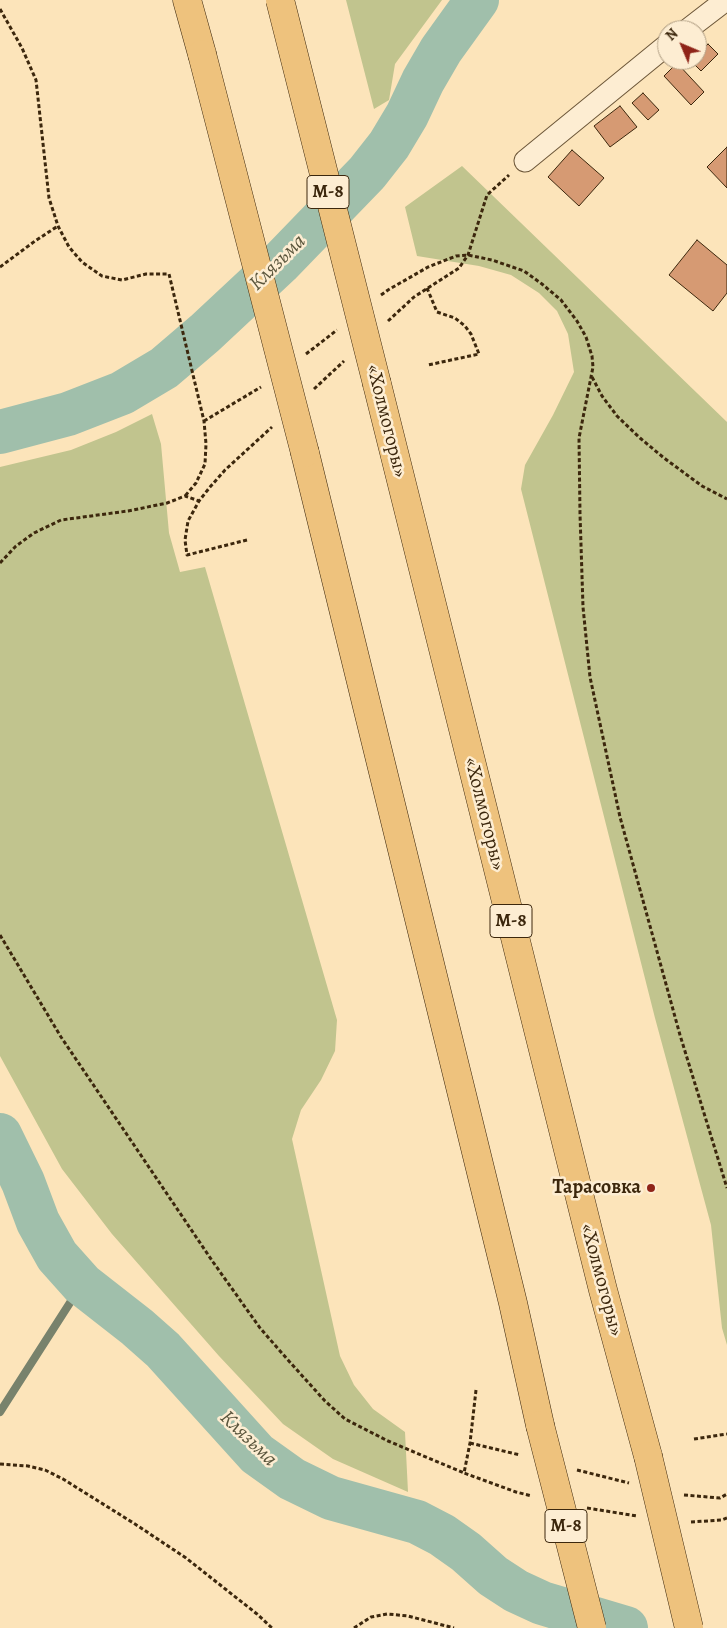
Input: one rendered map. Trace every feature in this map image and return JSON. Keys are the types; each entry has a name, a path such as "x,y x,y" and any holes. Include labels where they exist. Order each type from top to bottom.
{"highway":[{"name":"М-8","path":"188,0 305,453 513,1304 540,1425 592,1628"},
{"name":"«Холмогоры»","path":"280,0 601,1281 648,1456 689,1628"}],"street":[{"path":"700,20 726,0"},
{"path":"525,161 657,53"}],"path":[{"path":"0,8 22,48 36,80 49,198 58,226 69,247 82,262 102,276 122,280 146,274 169,274 204,421 206,444 205,464 196,483 185,496 167,503 128,511 61,520 34,533 0,563"},
{"path":"468,256 487,195 525,161"},
{"path":"0,267 58,226"},
{"path":"380,296 428,267 456,256 492,260 524,271 561,300 577,320 586,337 592,356 593,367 579,438 583,607 590,677 620,816 680,1035 727,1188"},
{"path":"427,288 437,312 455,318 465,326 471,334 479,354 428,365"},
{"path":"299,359 344,325"},
{"path":"592,377 602,396 617,416 640,438 702,486 727,499"},
{"path":"204,421 261,386"},
{"path":"185,496 199,501"},
{"path":"187,555 247,540"},
{"path":"0,935 60,1037 218,1270 260,1328 325,1401 345,1420 464,1474"},
{"path":"476,1390 470,1443 523,1456"},
{"path":"694,1439 727,1434"},
{"path":"0,1464 45,1470 63,1480 186,1558 251,1608 272,1628"},
{"path":"570,1468 633,1484"},
{"path":"677,1493 720,1498 727,1494"},
{"path":"354,1628 372,1617 387,1614 408,1616 454,1628"}],"green space":[{"path":"346,0 442,0 395,64 389,100 374,109"},
{"path":"462,166 727,422 727,1345 722,1328 711,1225 655,1018 521,489 525,465 574,372 568,334 557,311 539,293 511,275 479,266 417,256 405,207"},
{"path":"152,414 161,444 169,533 180,572 205,567 337,1020 335,1051 321,1080 301,1110 292,1139 340,1356 354,1385 373,1409 405,1432 408,1492 333,1459 283,1424 219,1356 112,1234 62,1169 0,1056 0,467 71,450 116,432"}],"building":[{"path":"707,45 718,54 707,65"},
{"path":"670,70 684,70 704,92 691,105 664,76"},
{"path":"643,93 659,110 648,120 632,103"},
{"path":"620,106 637,127 610,147 594,126"},
{"path":"727,147 727,188 707,167"},
{"path":"572,150 604,178 579,206 548,177"},
{"path":"697,240 727,265 727,293 713,311 669,275"}],"waterway":[{"name":"Клязьма","path":"0,432 68,414 122,393 164,368 205,333 280,263 367,173 389,145 441,50 477,0"},
{"name":"Клязьма","path":"0,1135 23,1182 38,1222 57,1256 82,1284 163,1350 257,1454 292,1479 331,1498 417,1522 442,1535 466,1552 493,1576 516,1591 542,1603 626,1628"},
{"path":"0,1412 82,1284"}],"place":[{"name":"Тарасовка","path":"651,1188"}]}
